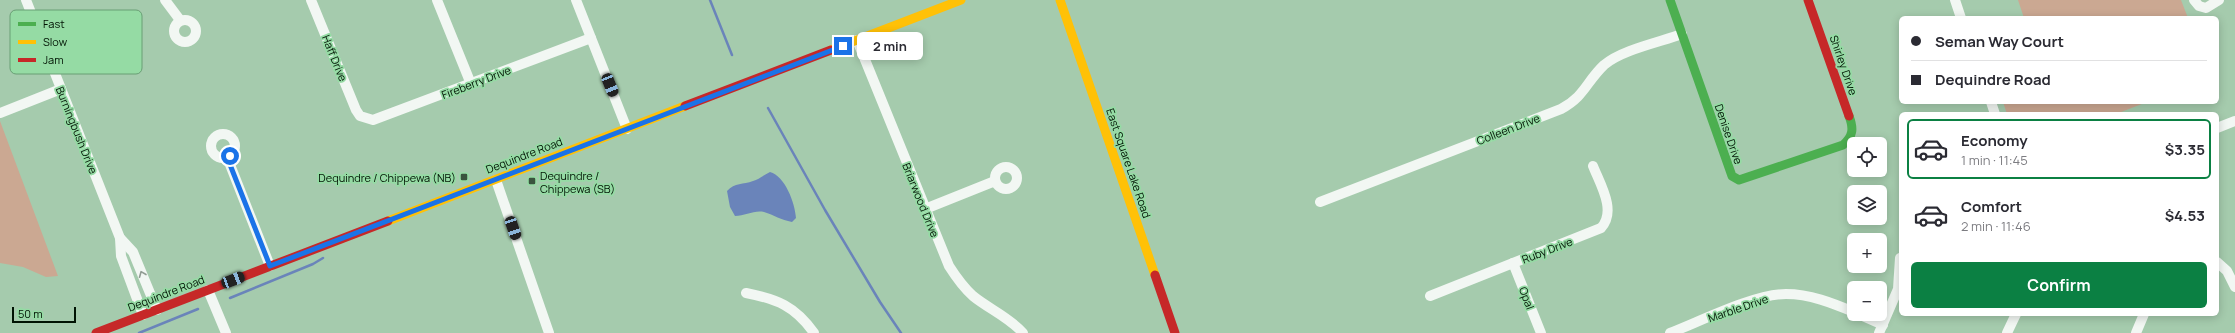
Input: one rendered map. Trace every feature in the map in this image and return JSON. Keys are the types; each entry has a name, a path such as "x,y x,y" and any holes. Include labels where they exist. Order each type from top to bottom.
{"main road":[{"name":"Dequindre Road","path":"96,333 961,0"},
{"name":"East Square Lake Road","path":"1060,0 1174,333"},
{"name":"Denise Drive","path":"1670,0 1728,167 1736,179 1744,179 1773,170 1843,145 1847,142"},
{"name":"Shirley Drive","path":"1808,0 1852,127 1852,137"}],"street":[{"name":"Burningbush Drive","path":"26,0 30,10"},
{"path":"165,0 180,20"},
{"name":"Haff Drive","path":"311,0 352,103 360,116"},
{"path":"437,0 471,84"},
{"path":"576,0 627,129"},
{"path":"1955,0 1960,16"},
{"path":"2194,0 2199,6 2206,8 2219,0"},
{"name":"Colleen Drive","path":"1320,202 1561,109 1579,97 1600,70 1610,61 1682,34"},
{"name":"Fireberry Drive","path":"360,116 373,120 380,119 591,38"},
{"name":"Briarwood Drive","path":"857,40 943,253 956,278 973,296 1003,316 1023,333"},
{"name":"Burningbush Drive","path":"55,74 120,238 121,256 143,315"},
{"path":"0,114 61,90"},
{"path":"2219,127 2235,121"},
{"path":"227,157 270,266"},
{"name":"Ruby Drive","path":"1430,296 1594,232 1606,223 1608,208 1593,166"},
{"path":"496,180 549,333"},
{"path":"925,209 995,181"},
{"name":"Burningbush Drive","path":"120,238 133,252 157,310"},
{"name":"Opal","path":"1514,263 1541,333"},
{"path":"2219,264 2225,268 2230,275 2235,287"},
{"path":"1869,321 1881,329 1898,289 1899,274"},
{"path":"208,290 226,333"},
{"path":"746,293 783,303 799,315 814,333"},
{"name":"Marble Drive","path":"1670,333 1755,300 1785,294 1802,295 1830,302 1847,309"},
{"path":"2007,333 2015,316"},
{"path":"2136,333 2143,316"}],"shaded area":[{"path":"2018,0 2181,0 2187,16 2023,16"},
{"path":"2004,104 2142,104 2121,112 2006,112"},
{"path":"0,121 58,276 46,277 23,267 0,263"}],"water":[{"path":"770,172 785,184 794,205 796,218 792,222 764,212 753,212 735,216 730,207 727,191 733,186 755,180"}],"waterway":[{"path":"710,0 732,55"},
{"path":"768,108 825,210 880,302 901,333"},
{"path":"230,298 313,264 323,258"},
{"path":"139,333 198,309"}],"traffic: fast":[{"path":"1670,0 1732,176 1739,180 1843,145 1852,132 1852,125 1849,116"}],"traffic: slow":[{"path":"831,50 961,0"},
{"path":"1060,0 1155,275"},
{"path":"388,221 685,106"}],"traffic: jam":[{"path":"1808,0 1849,116"},
{"path":"685,106 831,50"},
{"path":"96,333 388,221"},
{"path":"1155,275 1175,333"}],"place":[{"name":"Dequindre / Chippewa (NB)","path":"464,177"},
{"name":"Dequindre / Chippewa (SB)","path":"532,181"}],"route":[{"path":"230,156 227,157 270,266 843,46"}]}
